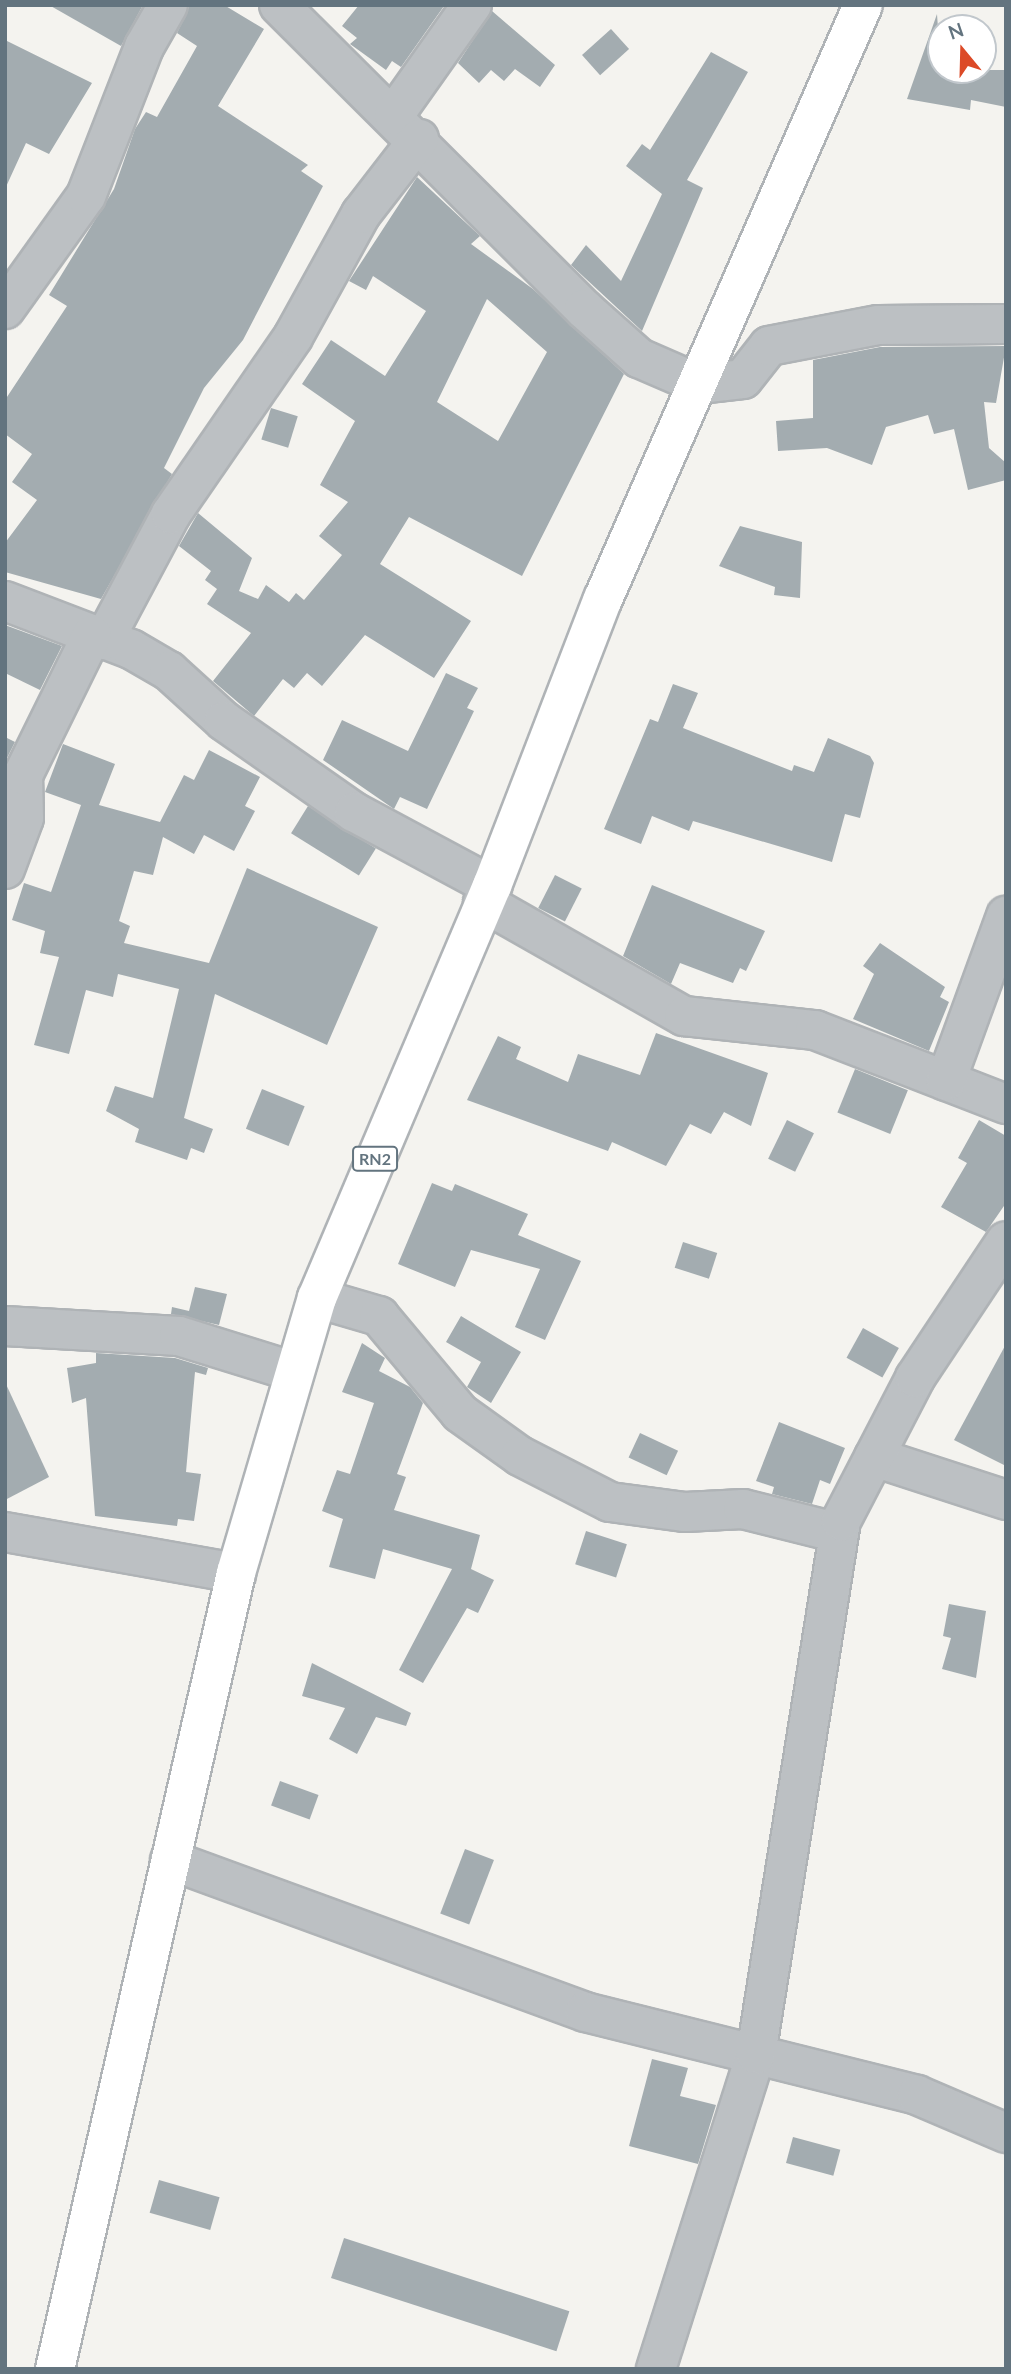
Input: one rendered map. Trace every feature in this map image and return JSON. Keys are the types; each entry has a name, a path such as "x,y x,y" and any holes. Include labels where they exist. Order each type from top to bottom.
{"highway":[{"name":"RN2","path":"55,2369 236,1573 317,1298 487,894 603,598 863,5"}],"street":[{"path":"5,309 86,196 144,47 168,5"},
{"path":"279,5 407,127 639,358 699,384 743,379 769,346 878,325 1006,324"},
{"path":"5,869 24,818 23,775 98,637 171,514 293,337 472,5"},
{"path":"5,601 98,637 169,671 224,721 354,812 684,1016 815,1030 1006,1104"},
{"path":"946,1081 1006,916"},
{"path":"656,2369 756,2054 839,1533 915,1378 1006,1241"},
{"path":"317,1298 379,1316 460,1413 520,1456 610,1502 685,1512 743,1509 839,1533"},
{"path":"5,1326 179,1336 295,1373"},
{"path":"874,1457 1006,1500"},
{"path":"5,1532 236,1573"},
{"path":"170,1860 585,2012 917,2095 1006,2133"}],"building":[{"path":"49,5 143,5 121,46"},
{"path":"190,5 224,5 264,29 218,106 308,165 301,171 323,186 243,340 204,388 164,468 172,474 101,599 5,572 5,543 37,500 12,482 32,454 5,434 5,400 67,306 49,295 114,189 135,129 146,112 157,117 197,46 177,33"},
{"path":"359,5 444,6 401,67 392,61 386,70 350,44 357,38 342,26"},
{"path":"492,11 555,65 540,87 515,69 504,81 491,70 479,83 458,63"},
{"path":"611,29 629,49 600,75 582,55"},
{"path":"5,40 92,83 49,154 26,143 5,189"},
{"path":"927,42 927,84 997,84 997,70 1006,70 1006,107 971,100 970,110 907,99"},
{"path":"711,52 748,72 687,180 703,188 642,331 571,265 586,245 621,281 662,194 626,166 642,144 650,150"},
{"path":"417,177 480,236 471,244 533,289 624,374 522,576 409,517 380,564 471,621 434,678 365,635 322,686 307,673 294,688 283,679 254,716 213,681 251,633 207,604 217,589 205,580 211,571 179,546 198,513 252,558 239,591 258,599 266,585 289,602 296,593 304,600 342,555 319,536 348,502 320,485 355,421 302,384 331,340 385,376 426,311 373,276 366,290 349,281","holes":["487,299 547,352 498,441 437,402"]},
{"path":"1006,346 996,403 984,402 989,448 1006,463 1006,480 968,490 954,429 934,434 928,415 886,427 872,465 827,448 778,451 776,421 813,418 813,360 880,347"},
{"path":"271,408 298,416 288,448 261,440"},
{"path":"740,526 802,542 800,598 774,595 775,587 719,566"},
{"path":"5,625 62,646 40,690 5,673"},
{"path":"446,673 478,688 467,708 474,711 427,809 400,797 394,809 323,760 342,720 408,751"},
{"path":"673,684 698,693 683,728 792,771 794,765 814,772 828,738 870,756 874,763 860,818 845,814 832,862 693,821 689,831 652,816 641,844 604,829 650,719 658,722"},
{"path":"5,737 15,742 5,762"},
{"path":"63,744 115,764 99,805 160,822 184,775 194,780 209,750 260,777 245,806 255,811 234,851 204,835 194,854 163,837 153,875 134,871 119,921 130,926 124,943 209,963 247,868 378,927 327,1045 215,994 184,1118 213,1129 204,1153 191,1148 187,1160 135,1142 139,1129 106,1111 115,1086 153,1098 179,989 118,974 113,997 86,990 69,1054 34,1045 59,957 40,953 45,931 12,920 24,883 51,892 81,805 45,792"},
{"path":"308,806 376,848 359,876 291,833"},
{"path":"555,875 582,889 565,922 538,908"},
{"path":"652,885 765,931 746,971 740,968 733,983 680,963 671,984 623,956"},
{"path":"880,943 945,987 940,997 949,1002 929,1051 853,1019 874,974 863,966"},
{"path":"656,1033 768,1073 751,1126 724,1112 711,1134 690,1124 666,1166 612,1142 608,1151 467,1100 498,1036 521,1047 516,1059 568,1082 578,1054 640,1075"},
{"path":"855,1069 908,1090 890,1134 837,1113"},
{"path":"262,1089 305,1106 289,1146 246,1129"},
{"path":"787,1120 814,1133 795,1172 768,1159"},
{"path":"979,1120 1006,1136 1006,1203 986,1232 941,1207 967,1163 958,1158"},
{"path":"432,1183 452,1191 455,1184 528,1214 518,1235 581,1261 545,1340 515,1327 540,1269 471,1250 455,1287 398,1264"},
{"path":"683,1242 717,1253 709,1279 675,1268"},
{"path":"195,1287 227,1294 219,1325 171,1314 172,1307 189,1311"},
{"path":"461,1316 521,1352 491,1403 467,1387 481,1362 446,1342"},
{"path":"863,1328 899,1348 882,1378 847,1358"},
{"path":"362,1343 385,1358 379,1371 410,1387 423,1403 397,1474 406,1477 394,1510 480,1535 471,1569 494,1580 478,1613 467,1608 423,1683 399,1670 452,1569 383,1549 375,1579 329,1567 343,1519 322,1511 337,1470 350,1474 374,1403 342,1392"},
{"path":"1006,1344 1006,1466 954,1440"},
{"path":"96,1353 175,1358 208,1368 206,1375 195,1372 186,1472 201,1474 194,1521 178,1519 177,1526 95,1516 86,1398 72,1403 67,1368 96,1363"},
{"path":"5,1382 49,1477 5,1500"},
{"path":"779,1422 845,1448 830,1484 820,1480 812,1504 772,1494 774,1487 756,1481"},
{"path":"640,1433 678,1451 667,1475 629,1457"},
{"path":"586,1531 627,1544 616,1578 575,1564"},
{"path":"949,1604 986,1611 976,1678 942,1669 951,1638 943,1636"},
{"path":"312,1663 411,1713 406,1726 376,1717 357,1754 329,1739 345,1708 302,1696"},
{"path":"280,1781 319,1795 310,1819 271,1805"},
{"path":"465,1849 494,1860 469,1925 440,1913"},
{"path":"652,2059 688,2068 680,2096 716,2105 698,2164 629,2146"},
{"path":"793,2137 840,2150 833,2176 786,2163"},
{"path":"159,2180 220,2197 210,2230 150,2213"},
{"path":"344,2238 569,2311 556,2351 331,2278"}]}
